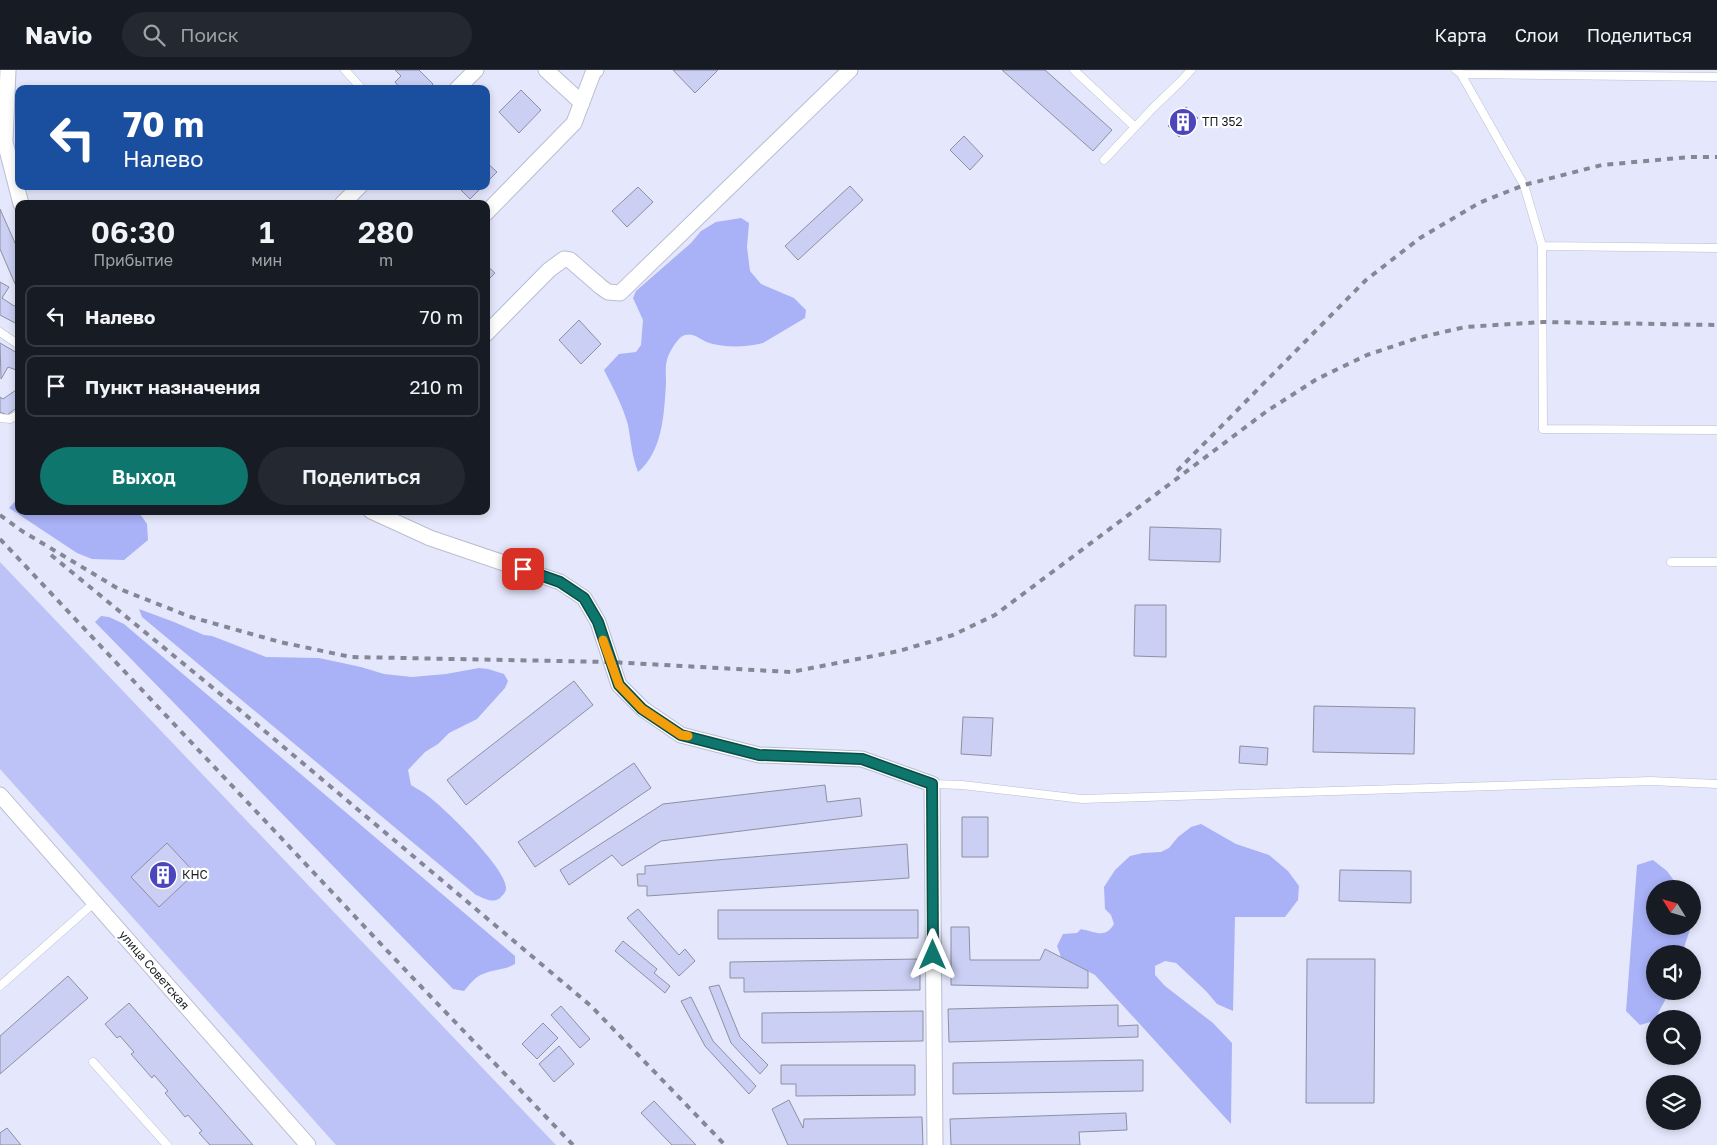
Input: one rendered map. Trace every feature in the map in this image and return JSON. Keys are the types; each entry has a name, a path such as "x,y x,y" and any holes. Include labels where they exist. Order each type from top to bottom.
{"street":[{"path":"8,70 3,101 5,142 15,181"},
{"path":"461,85 476,70"},
{"path":"546,70 582,103"},
{"path":"490,210 574,124 593,72 596,70"},
{"path":"490,330 549,270 564,260 570,260 608,292 620,293 850,70"},
{"path":"346,200 356,190"},
{"path":"379,515 430,538 560,582 584,598 598,622 619,685 642,709 681,735 759,755 862,759 932,784 935,1145"},
{"name":"улица Советская","path":"0,795 308,1145"}],"lane":[{"path":"345,70 358,85"},
{"path":"1074,70 1135,127"},
{"path":"1104,160 1191,70"},
{"path":"1459,72 1717,76"},
{"path":"1459,72 1524,185 1542,246 1543,429 1717,430"},
{"path":"1542,246 1717,248"},
{"path":"0,332 15,342"},
{"path":"0,418 10,420 15,417"},
{"path":"1671,562 1717,562"},
{"path":"932,784 962,785 1082,799 1651,781 1717,784"},
{"path":"0,986 94,902"},
{"path":"93,1062 167,1145"}],"shaded area":[{"path":"741,218 749,223 747,247 750,271 761,284 794,298 806,310 805,318 763,343 750,345 722,346 709,343 692,335 681,337 671,351 666,363 661,431 653,454 638,472 626,418 604,370 619,354 636,352 641,345 643,320 633,298 636,291 691,243 701,231 716,222"},
{"path":"15,501 15,512 9,508"},
{"path":"20,515 141,515 147,524 148,540 124,560 92,559 77,553"},
{"path":"0,562 556,1145 336,1145 0,769"},
{"path":"139,609 266,657 319,658 384,674 412,677 446,674 479,668 504,674 508,681 505,688 477,719 449,733 438,744 425,752 408,770 411,785 432,799 485,852 503,879 506,888 503,895 497,900 488,900 476,895 142,617"},
{"path":"101,616 109,617 124,624 515,956 515,964 480,975 464,991 453,989 95,622"},
{"path":"1201,824 1236,844 1269,855 1288,871 1299,886 1298,900 1285,917 1235,917 1233,1011 1217,1004 1176,963 1165,961 1155,966 1155,975 1165,986 1213,1023 1232,1043 1231,1124 1095,975 1061,957 1057,946 1063,934 1077,933 1081,929 1104,933 1111,929 1114,924 1111,915 1105,909 1104,887 1115,870 1130,856 1161,852 1169,848 1178,837 1191,827"},
{"path":"1653,860 1667,871 1674,880 1646,880 1646,935 1688,935 1685,945 1646,945 1646,1000 1665,1000 1660,1010 1646,1010 1646,1023 1640,1025 1626,1011 1637,865"}],"building":[{"path":"395,70 419,70 433,84 398,85 395,82 401,76"},
{"path":"673,70 718,70 695,93"},
{"path":"1002,70 1045,70 1112,130 1093,151"},
{"path":"521,90 541,110 519,133 499,112"},
{"name":"ТП 352","path":"1186,107 1198,118 1179,137 1168,126"},
{"path":"964,136 983,156 970,170 950,150"},
{"path":"490,166 497,172 490,179"},
{"path":"850,186 863,200 798,260 785,246"},
{"path":"638,187 653,202 627,227 612,211"},
{"path":"461,190 479,190 470,199"},
{"path":"0,209 15,243 15,284 0,249"},
{"path":"490,269 495,273 490,278"},
{"path":"0,282 9,287 2,298 15,306 15,323 0,315"},
{"path":"579,320 601,344 581,364 559,340"},
{"path":"0,343 15,352 15,370 8,367 1,379"},
{"path":"15,391 15,409 7,415 0,412 0,397 3,399"},
{"path":"1150,527 1221,529 1220,562 1149,560"},
{"path":"1135,605 1166,605 1166,657 1134,656"},
{"path":"574,681 593,705 466,805 447,780"},
{"path":"1314,706 1415,708 1414,754 1313,752"},
{"path":"963,717 993,718 991,756 961,754"},
{"path":"1240,746 1268,748 1267,765 1239,763"},
{"path":"634,763 651,788 535,867 518,842"},
{"path":"825,785 827,802 860,798 862,816 661,841 622,866 612,855 569,885 560,870 663,804"},
{"path":"962,817 988,817 988,857 962,857"},
{"name":"КНС","path":"167,843 195,873 159,907 131,877"},
{"path":"907,844 909,878 647,896 647,886 638,886 637,874 645,874 645,866"},
{"path":"1340,870 1411,871 1411,903 1339,901"},
{"path":"638,909 679,955 685,949 695,961 679,976 627,918"},
{"path":"718,910 918,910 918,938 718,939"},
{"path":"951,927 969,927 970,960 1040,960 1045,949 1088,971 1088,988 951,985"},
{"path":"623,941 657,969 654,973 670,986 665,993 615,951"},
{"path":"920,959 920,990 744,992 744,978 730,978 730,962"},
{"path":"1307,959 1375,959 1374,1103 1306,1103"},
{"path":"68,976 88,998 0,1074 0,1036"},
{"path":"719,985 740,1037 768,1065 760,1074 731,1043 709,987"},
{"path":"691,997 713,1041 756,1086 749,1094 705,1046 681,1001"},
{"path":"129,1003 253,1145 210,1145 199,1133 202,1131 188,1115 185,1117 165,1093 168,1091 154,1075 152,1078 131,1054 134,1052 120,1036 117,1038 105,1024"},
{"path":"1118,1005 1118,1026 1138,1025 1138,1037 949,1042 948,1009"},
{"path":"561,1006 590,1039 580,1048 551,1015"},
{"path":"923,1011 923,1041 762,1043 762,1013"},
{"path":"543,1023 558,1038 537,1059 522,1044"},
{"path":"559,1046 574,1064 554,1082 539,1064"},
{"path":"1143,1060 1143,1091 953,1094 953,1063"},
{"path":"781,1065 915,1065 915,1095 796,1096 796,1084 781,1084"},
{"path":"789,1100 803,1128 804,1119 922,1117 923,1145 788,1145 772,1109"},
{"path":"654,1101 696,1145 672,1145 641,1113"},
{"path":"1126,1113 1127,1130 1079,1132 1080,1145 951,1145 950,1119"},
{"path":"7,1128 21,1145 0,1145 0,1133"}],"railway":[{"path":"1177,471 1366,280 1420,238 1479,203 1524,185 1602,165 1690,157 1717,157"},
{"path":"0,515 22,531 117,588 191,617 280,642 351,657 610,662 791,672 899,651 953,635 995,615 1267,411 1317,379 1367,355 1418,338 1465,327 1543,322 1717,325"},
{"path":"0,539 410,975 573,1145"},
{"path":"51,555 235,706 591,1006 725,1145"}],"slow traffic":[{"path":"603,640 619,685 642,709 681,735 688,736"}],"place":[{"name":"ТП 352","path":"1183,122"},
{"name":"КНС","path":"163,875"}],"route":[{"path":"523,569 560,582 584,598 598,622 619,685 642,709 681,735 759,755 862,759 932,784 933,955"}]}
